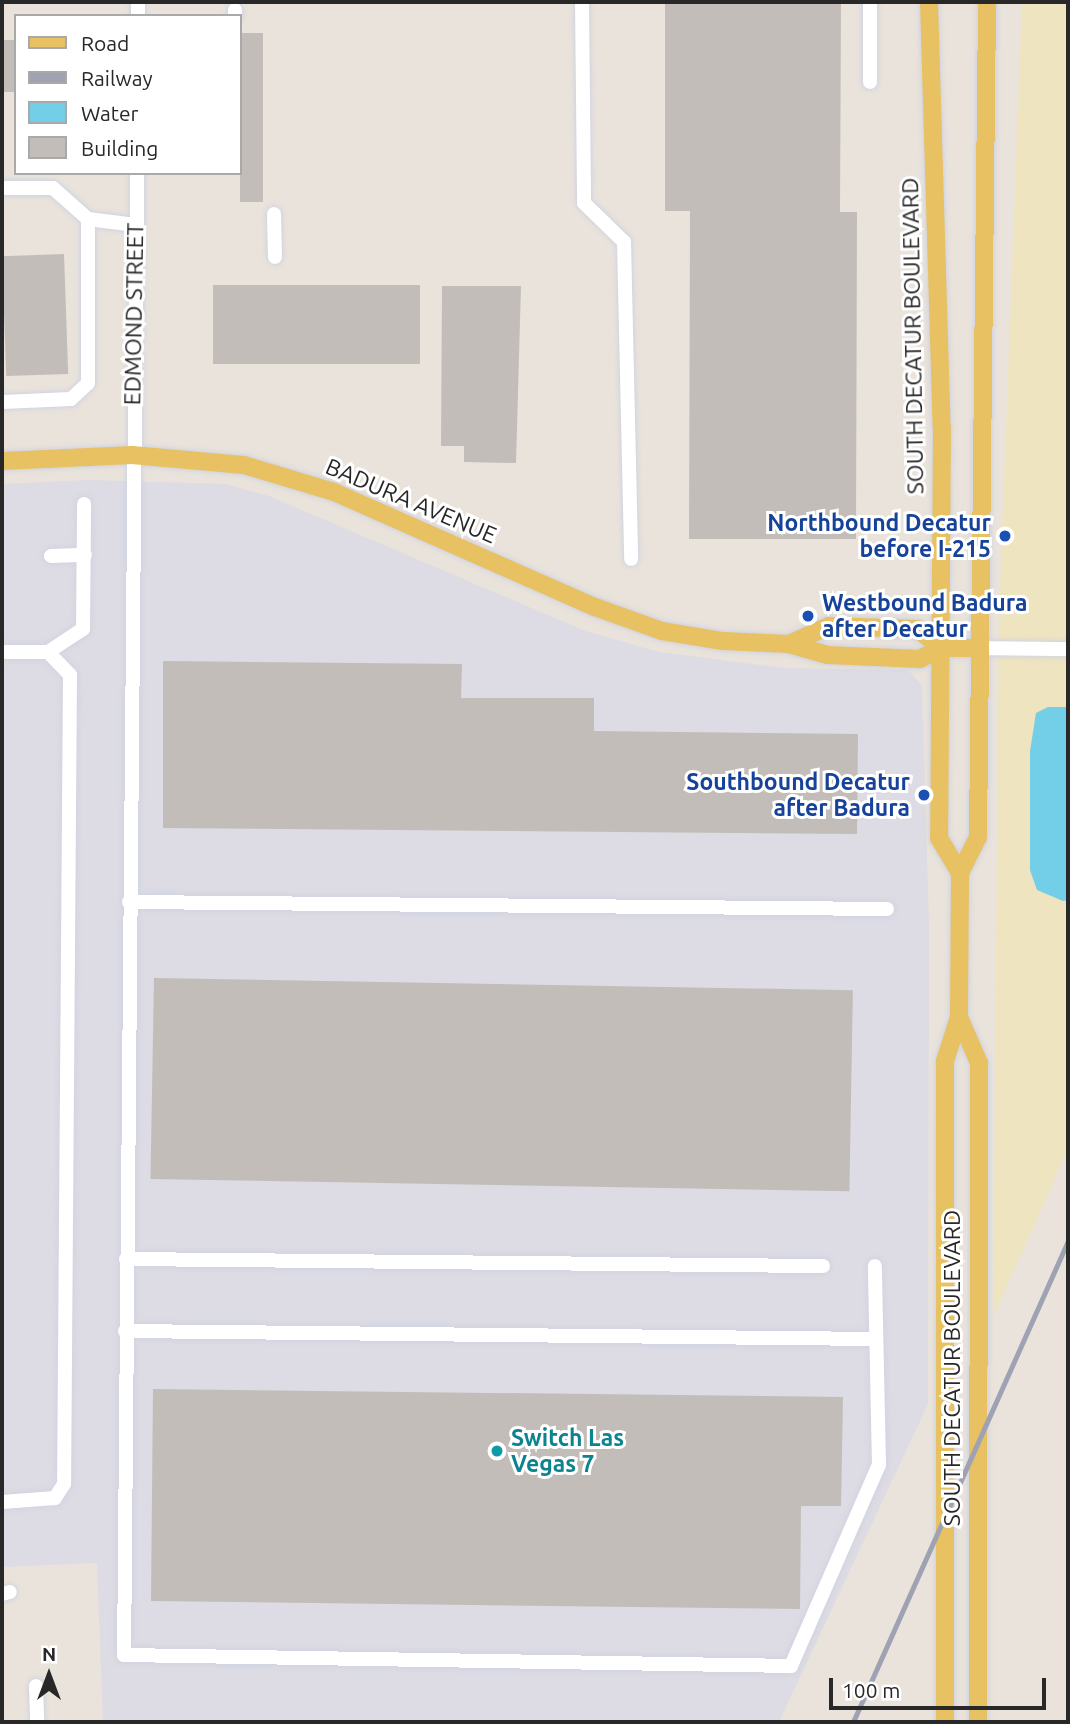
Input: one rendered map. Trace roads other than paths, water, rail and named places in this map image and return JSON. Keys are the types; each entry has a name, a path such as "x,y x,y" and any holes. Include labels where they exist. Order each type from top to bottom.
{"main road":[{"name":"SOUTH DECATUR BOULEVARD","path":"929,2 942,414 939,838 960,873"},
{"name":"SOUTH DECATUR BOULEVARD","path":"945,1722 946,1061 959,1017 960,873 978,837 987,2"},
{"name":"BADURA AVENUE","path":"2,461 132,455 244,465 334,492 595,607 662,631 723,641 789,644 827,655 920,659 941,648 980,648"},
{"name":"BADURA AVENUE","path":"789,644 829,626 918,629 941,648"},
{"name":"SOUTH DECATUR BOULEVARD","path":"959,1017 979,1063 978,1722"}],"street":[{"path":"582,2 584,203 624,242 631,559"},
{"path":"870,2 870,82"},
{"name":"EDMOND STREET","path":"137,175 132,455 124,1655 791,1666 878,1465 875,1339"},
{"path":"2,188 53,188 88,219 136,225"},
{"path":"274,214 275,257"},
{"path":"2,402 72,399 88,383 88,219"},
{"path":"2,652 48,652 83,629 84,504"},
{"path":"51,556 85,555"},
{"name":"BADURA AVENUE","path":"980,648 1068,649"},
{"path":"2,1502 55,1498 64,1484 70,675 48,652"},
{"path":"129,902 887,909"},
{"path":"126,1259 823,1266"},
{"path":"125,1331 875,1339 875,1266"},
{"path":"36,1686 37,1722"}],"water":[{"path":"1048,707 1068,707 1068,900 1063,901 1037,890 1030,870 1030,751 1036,713"}],"railway":[{"path":"853,1722 1068,1241"}],"place":[{"name":"Northbound Decatur before I-215","path":"1005,536"},
{"name":"Westbound Badura after Decatur","path":"808,616"},
{"name":"Southbound Decatur after Badura","path":"924,795"},
{"name":"Switch Las Vegas 7","path":"497,1451"}]}
